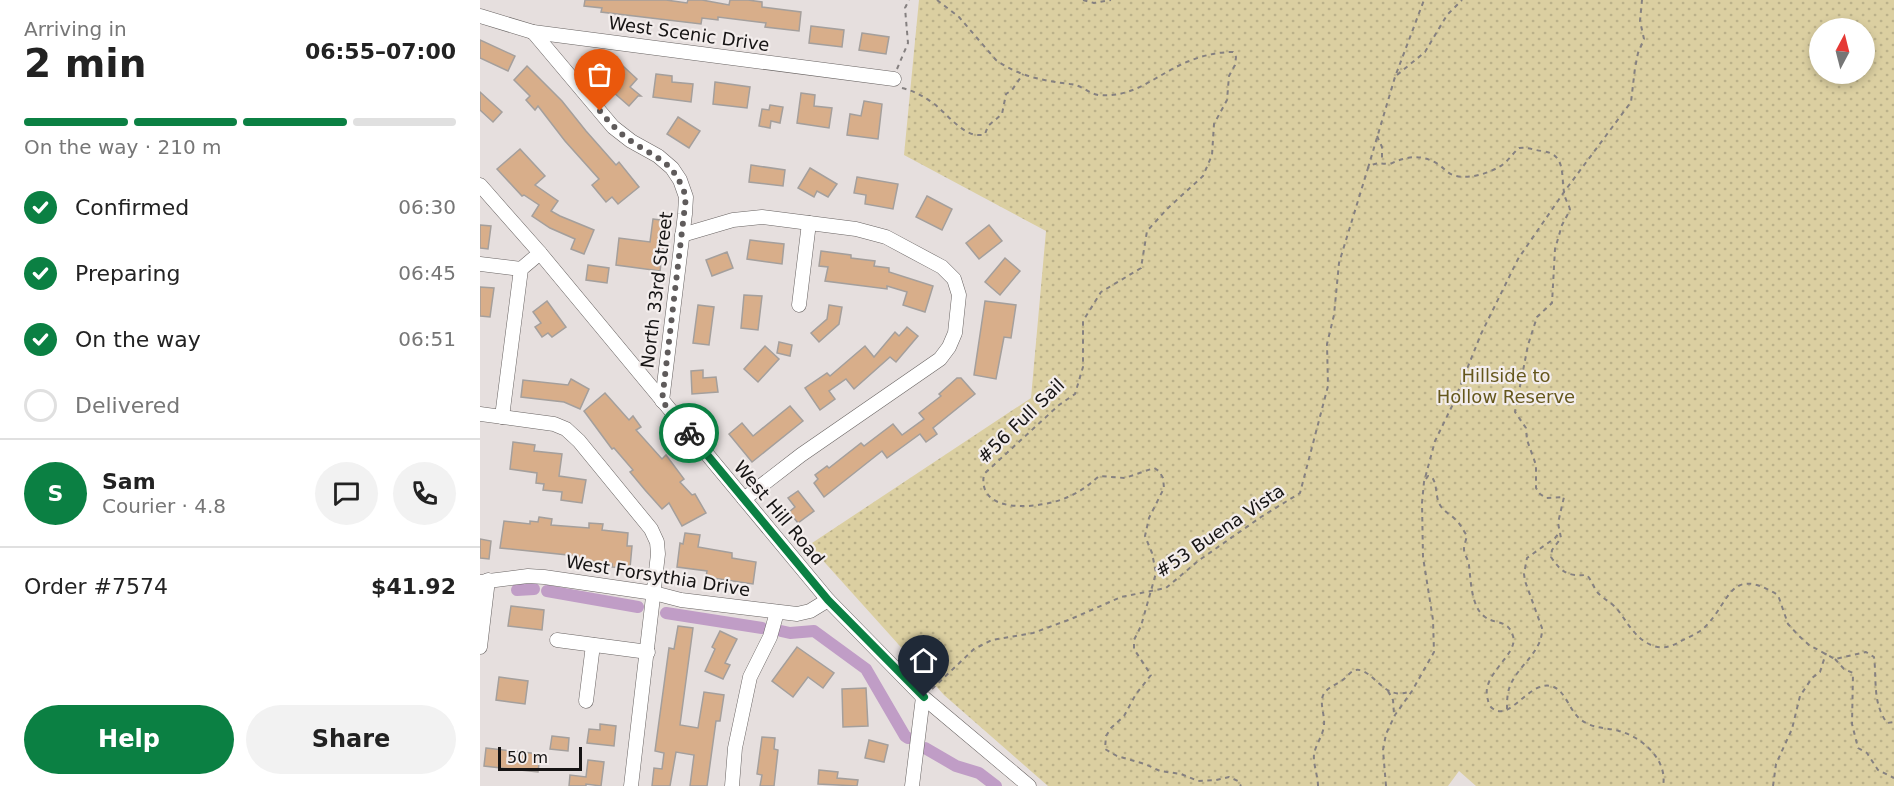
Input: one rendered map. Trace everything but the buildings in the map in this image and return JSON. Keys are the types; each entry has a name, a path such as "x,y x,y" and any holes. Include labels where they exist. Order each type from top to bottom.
{"street":[{"name":"West Scenic Drive","path":"480,16 533,32 892,77"},
{"name":"North 33rd Street","path":"533,32 613,127 631,141 658,156 672,168 680,180 686,197 662,401"},
{"name":"West Hill Road","path":"480,185 540,253 828,600 923,697 1029,786"},
{"path":"682,236 733,220 762,217 856,229 886,237 942,267 954,279 959,295 955,333 940,359 801,455 744,499"},
{"path":"799,304 809,223"},
{"path":"502,417 521,269 540,253"},
{"path":"480,264 521,269"},
{"path":"480,414 554,424 566,429 579,441 651,529 657,542 658,554 648,652 632,786"},
{"name":"West Forsythia Drive","path":"484,581 528,576 544,577 654,593 681,600 797,614 810,611 828,600"},
{"path":"480,647 484,581"},
{"path":"732,786 735,748 750,677 770,637 777,612"},
{"path":"557,640 648,652"},
{"path":"586,701 593,645"},
{"path":"912,786 923,697"}],"path":[{"path":"909,0 905,8 908,43 892,77 892,86 921,95 962,128 976,136 985,134 988,126 1002,114 1006,94 1012,90 1023,74"},
{"name":"#56 Full Sail","path":"937,0 959,17 996,60 1004,66 1047,82 1082,86 1097,95 1128,92 1142,87 1196,58 1219,52 1233,52 1236,57 1235,65 1229,76 1227,100 1214,123 1212,155 1203,176 1147,231 1141,268 1101,292 1083,321 1083,367 1075,394 1059,405 984,474 982,484 987,497 1000,503 1036,506 1067,498 1084,489 1099,476 1125,478 1154,468 1159,471 1163,478 1164,488 1149,518 1145,536 1155,563 1155,573 1141,626 1134,640 1134,650 1151,675 1136,694 1124,716 1111,728 1105,749 1117,756 1160,771 1180,774 1198,781 1228,777 1241,786"},
{"path":"1083,0 1094,3 1111,0"},
{"name":"#53 Buena Vista","path":"923,697 974,649 992,640 1033,633 1121,597 1166,588 1207,555 1300,493 1329,386 1327,344 1334,315 1339,263 1395,77 1424,0"},
{"path":"1395,77 1425,52 1447,15 1462,0"},
{"path":"1386,786 1383,750 1386,734 1395,715 1412,691 1434,652 1435,641 1423,557 1422,503 1424,483 1435,441 1453,404 1480,334 1518,259 1564,192 1631,102 1638,53 1644,39 1640,21 1642,0"},
{"path":"1377,136 1382,147 1382,162"},
{"path":"1368,168 1382,162 1390,164 1398,159 1418,157 1436,163 1448,173 1466,177 1484,174 1500,167 1519,148 1533,147 1540,151 1553,153 1558,157 1565,184 1564,192 1570,210 1555,249 1552,303 1537,317 1528,345 1515,412 1526,428 1527,440 1536,465 1536,488 1546,498 1564,497 1558,524 1561,538 1552,550 1551,557 1561,571 1577,576 1587,575 1598,593 1614,605 1632,630 1648,644 1663,648 1673,646 1704,628 1727,594 1738,586 1754,584 1778,594 1788,624 1809,645 1827,653 1844,669 1853,673 1852,724 1858,748 1867,753 1878,770 1894,778"},
{"path":"1424,483 1428,476 1432,477 1436,482 1438,501 1448,515 1456,519 1467,536 1464,552 1469,564 1469,575 1479,611 1484,617 1505,624 1513,636 1513,645 1486,689 1487,698 1493,710 1507,709 1520,701 1528,692 1539,687 1551,686 1561,691 1570,709 1582,720 1595,727 1618,730 1641,742 1656,756 1665,776 1663,786"},
{"path":"1507,709 1509,687 1537,647 1542,634 1530,589 1525,580 1527,558 1558,535 1560,530"},
{"path":"1835,659 1866,652 1874,657 1878,705 1887,723 1894,722"},
{"path":"1773,786 1776,764 1792,729 1800,696 1812,678 1820,672 1827,653"},
{"path":"1318,786 1314,752 1324,724 1322,698 1325,692 1343,680 1349,672 1356,670 1363,671 1388,691 1405,693 1412,691"},
{"path":"1388,691 1393,700 1395,715"}],"green space":[{"name":"Hillside to Hollow Reserve","path":"919,0 1894,0 1894,786 1476,786 1459,771 1448,786 1048,786 944,695 809,545 1031,398 1046,231 904,155"}],"waterway":[{"path":"517,590 534,589"},
{"path":"547,591 638,607"},
{"path":"666,613 762,628"},
{"path":"781,631 790,633 814,631 866,669 908,738"},
{"path":"925,748 956,766 979,773 996,786"}],"way so far":[{"path":"600,111 613,127 631,141 658,156 672,168 680,180 686,197 662,401 689,433"}],"route":[{"path":"689,433 828,600 924,697"}]}
